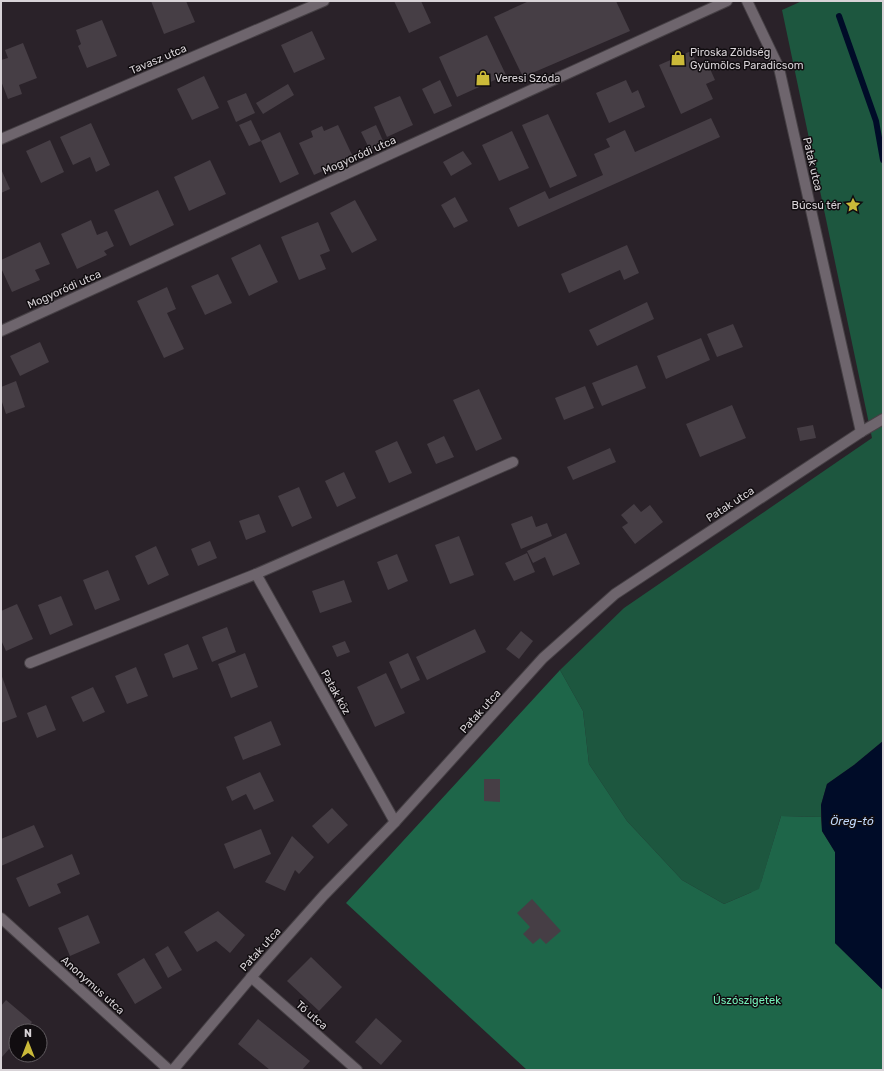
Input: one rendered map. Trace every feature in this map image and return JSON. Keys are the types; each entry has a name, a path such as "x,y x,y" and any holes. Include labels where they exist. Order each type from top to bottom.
{"street":[{"name":"Tavasz utca","path":"1,139 324,1"},
{"name":"Mogyoródi utca","path":"1,331 727,1"},
{"name":"Patak utca","path":"747,1 780,68 861,432"},
{"name":"Patak utca","path":"173,1070 251,977 324,895 395,822 543,658 615,594 883,419"},
{"path":"30,663 256,574 512,462"},
{"name":"Patak köz","path":"256,574 395,822"},
{"name":"Anonymus utca","path":"1,918 169,1070"},
{"name":"Tó utca","path":"251,977 357,1070"}],"green space":[{"name":"Úszószigetek","path":"802,1 883,1 883,741 854,765 827,784 821,805 821,817 781,816 761,883 801,843 816,983 859,1021 883,1039 883,1070 687,1070 661,985 752,892 724,904 682,880 627,821 589,764 583,711 560,670 624,608 872,438 782,10"},
{"name":"Úszószigetek","path":"560,670 583,711 589,764 627,821 682,880 724,904 759,889 781,816 821,817 822,831 835,852 835,943 883,990 883,1070 527,1070 346,903"}],"water":[{"name":"Öreg-tó","path":"883,741 883,990 835,943 835,852 822,831 821,805 827,784 854,765"}],"building":[{"path":"151,1 186,1 195,22 164,34"},
{"path":"394,1 421,1 431,23 409,33"},
{"path":"529,1 616,1 630,31 523,77 494,17"},
{"path":"102,20 117,56 87,68 78,46 81,44 76,30"},
{"path":"312,31 325,59 294,73 281,45"},
{"path":"487,35 506,75 457,97 439,57"},
{"path":"23,43 37,78 19,85 22,94 8,99 1,81 1,60 8,58 5,50"},
{"path":"691,51 698,66 707,62 715,80 706,84 713,99 681,114 659,65"},
{"path":"204,76 219,108 192,120 177,89"},
{"path":"440,80 452,106 434,114 422,89"},
{"path":"626,80 632,93 638,90 645,107 609,123 596,93"},
{"path":"288,84 294,95 263,114 256,103"},
{"path":"246,93 255,113 236,122 227,101"},
{"path":"400,96 413,125 387,137 374,107"},
{"path":"548,114 577,176 550,188 522,125"},
{"path":"711,118 720,137 518,227 509,208 545,191 549,199 603,175 594,154 610,147 606,139 625,130 635,152"},
{"path":"251,120 261,141 249,146 239,125"},
{"path":"91,123 110,165 96,172 90,157 73,165 60,137"},
{"path":"338,125 353,157 314,175 299,143 313,137 311,131 322,126 324,131"},
{"path":"376,125 384,143 370,150 361,132"},
{"path":"512,131 529,168 499,181 482,145"},
{"path":"280,132 299,174 280,183 261,141"},
{"path":"50,140 64,172 41,183 26,151"},
{"path":"463,151 472,164 451,176 443,162"},
{"path":"210,160 226,194 189,211 174,177"},
{"path":"1,169 10,189 1,193"},
{"path":"158,190 174,225 130,246 114,210"},
{"path":"455,197 468,221 454,228 441,205"},
{"path":"355,200 377,240 352,253 330,213"},
{"path":"91,220 97,235 107,231 114,246 104,251 107,255 77,269 61,234"},
{"path":"318,222 330,251 320,255 326,269 299,280 281,237"},
{"path":"40,242 50,264 35,270 40,280 12,292 1,268 1,260"},
{"path":"260,244 278,282 249,296 231,258"},
{"path":"627,245 639,273 624,280 620,270 569,293 561,274"},
{"path":"218,274 232,303 205,315 191,286"},
{"path":"167,287 176,309 167,313 184,349 164,358 137,301"},
{"path":"647,302 654,319 597,346 589,330"},
{"path":"733,324 743,347 717,357 707,334"},
{"path":"701,338 710,360 666,379 657,356"},
{"path":"40,342 49,362 20,376 10,356"},
{"path":"637,365 646,388 602,406 592,383"},
{"path":"16,381 25,407 6,414 1,399 1,387"},
{"path":"585,386 594,408 564,420 555,398"},
{"path":"479,389 502,439 476,451 453,400"},
{"path":"732,405 746,438 700,457 686,424"},
{"path":"813,425 816,438 800,441 797,428"},
{"path":"444,436 454,457 436,464 427,444"},
{"path":"397,441 412,473 389,483 375,451"},
{"path":"610,448 616,462 573,480 567,467"},
{"path":"344,472 356,498 337,507 325,481"},
{"path":"299,487 312,518 292,527 278,496"},
{"path":"634,504 641,512 650,505 663,522 635,544 622,527 628,523 621,515"},
{"path":"259,514 266,532 246,540 239,521"},
{"path":"532,516 536,527 547,523 552,536 521,549 511,524"},
{"path":"566,533 580,564 553,576 545,557 533,563 527,551"},
{"path":"459,536 474,575 450,584 435,545"},
{"path":"210,541 217,558 198,566 191,549"},
{"path":"156,546 169,575 148,585 135,556"},
{"path":"527,553 535,572 514,581 505,563"},
{"path":"397,554 408,581 388,590 377,562"},
{"path":"108,570 120,600 95,610 83,580"},
{"path":"344,580 352,602 320,613 312,591"},
{"path":"61,596 73,625 50,635 38,605"},
{"path":"17,604 33,639 6,651 1,640 1,611"},
{"path":"227,627 236,652 212,662 202,637"},
{"path":"475,629 486,652 427,680 416,657"},
{"path":"521,631 533,641 519,659 506,649"},
{"path":"345,641 350,652 337,657 332,646"},
{"path":"188,644 198,669 173,678 164,654"},
{"path":"245,653 258,687 231,698 218,664"},
{"path":"408,653 420,680 401,689 389,662"},
{"path":"136,667 148,696 127,704 115,676"},
{"path":"386,673 405,713 375,727 357,687"},
{"path":"1,674 17,717 1,723"},
{"path":"93,687 105,712 83,722 71,697"},
{"path":"46,705 56,730 37,738 27,713"},
{"path":"271,721 281,745 243,760 234,737"},
{"path":"260,772 274,801 254,810 246,794 232,801 226,787"},
{"path":"484,779 500,779 500,802 484,801"},
{"path":"332,808 348,825 328,844 312,826"},
{"path":"34,825 44,847 1,866 1,839"},
{"path":"261,829 271,854 234,869 224,844"},
{"path":"292,836 314,857 299,874 295,870 285,891 265,882"},
{"path":"72,854 80,874 57,884 61,893 29,907 16,878"},
{"path":"532,899 561,931 546,944 540,938 533,944 523,934 530,927 517,913"},
{"path":"218,911 245,935 230,953 216,941 197,952 184,932"},
{"path":"88,915 100,943 70,956 58,928"},
{"path":"168,946 182,970 168,978 155,954"},
{"path":"311,957 342,987 319,1011 287,981"},
{"path":"144,958 162,988 135,1004 117,974"},
{"path":"6,1000 32,1022 8,1023 8,1050 2,1057 1,1056 1,1006"},
{"path":"376,1018 402,1041 381,1065 355,1042"},
{"path":"258,1019 310,1061 302,1070 270,1070 238,1044"}],"waterway":[{"path":"839,16 876,121 883,160"}],"place":[{"name":"Piroska Zöldség Gyümölcs Paradicsom","path":"678,58"},
{"name":"Veresi Szóda","path":"483,78"},
{"name":"Búcsú tér","path":"853,205"}]}
